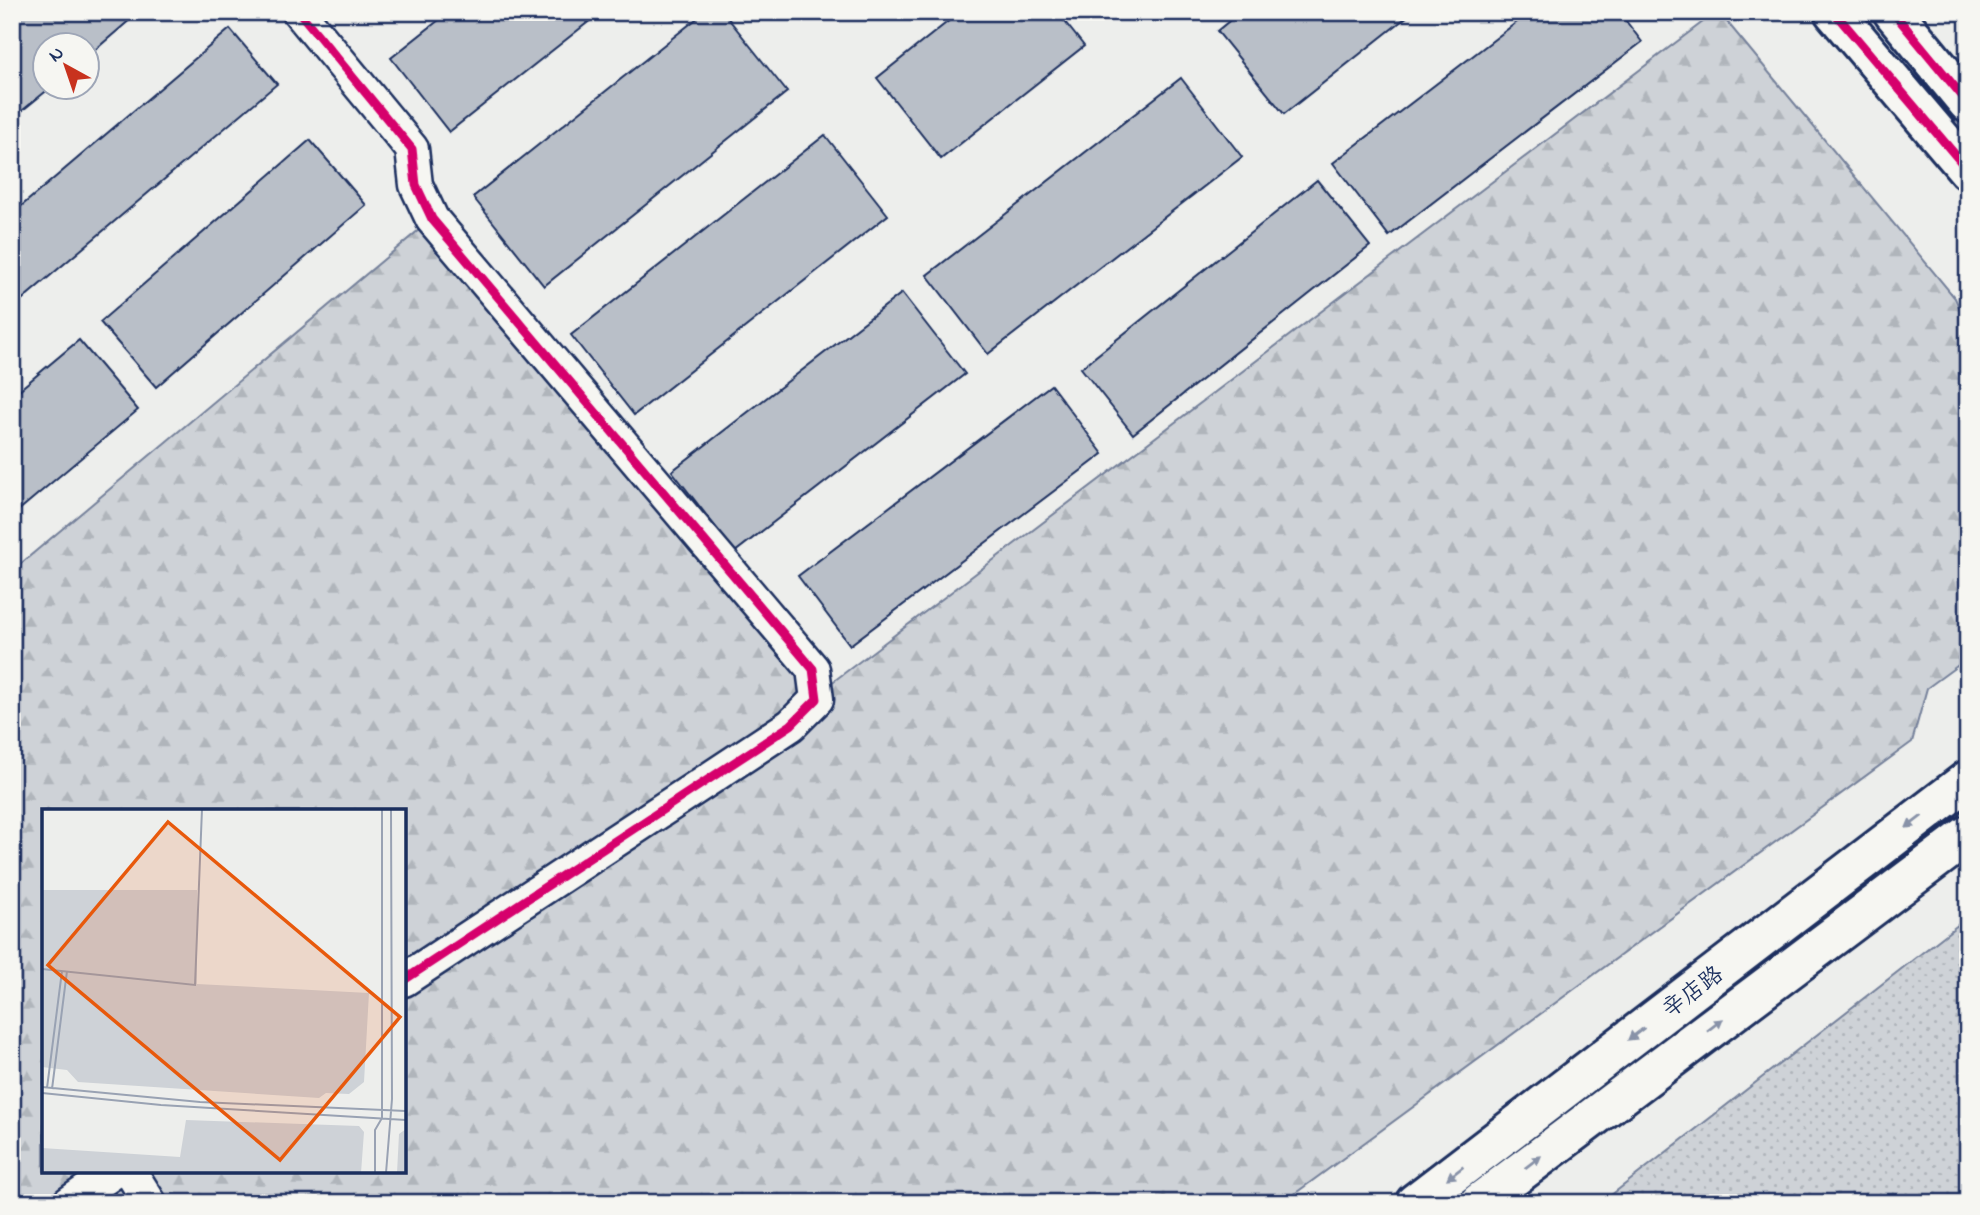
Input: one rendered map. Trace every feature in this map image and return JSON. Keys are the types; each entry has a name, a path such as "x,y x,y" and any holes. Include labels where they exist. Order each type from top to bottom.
{"main road":[{"path":"1834,12 1968,170"},
{"path":"1893,12 1968,103"},
{"name":"辛店路","path":"1415,1203 1968,780"},
{"name":"辛店路","path":"1479,1203 1968,835"}],"street":[{"path":"299,12 412,149 415,185 432,219 813,668 817,699 790,725 406,979"},
{"path":"131,1173 150,1203"},
{"path":"69,1203 106,1186"}],"green space":[{"path":"1719,12 1955,298 1968,328 1968,658 1927,688 1912,742 1282,1203 12,1203 12,571 432,219 826,687"},
{"path":"1968,917 1968,1203 1601,1203"}],"building":[{"path":"26,12 139,12 102,44 102,32 32,32 33,102 12,119 12,24"},
{"path":"449,12 601,12 449,132 391,58"},
{"path":"705,12 723,12 787,92 544,286 473,197"},
{"path":"960,12 1057,12 1084,46 941,159 877,78"},
{"path":"1240,12 1413,12 1284,114 1217,31"},
{"path":"1530,12 1619,12 1642,42 1389,236 1333,163"},
{"path":"230,29 277,84 12,308 12,214"},
{"path":"1181,78 1242,157 988,354 927,275"},
{"path":"825,135 888,215 634,415 571,335"},
{"path":"310,140 366,205 156,387 100,322"},
{"path":"1317,180 1370,246 1133,434 1081,368"},
{"path":"902,293 965,374 735,552 672,471"},
{"path":"79,340 138,410 12,516 12,396"},
{"path":"1051,385 1103,454 850,645 798,576"}],"cycle path":[{"path":"299,12 412,149 416,185 432,219 813,669 817,699 791,725 406,979"},
{"path":"1834,12 1968,170"},
{"path":"1893,12 1968,103"}]}
